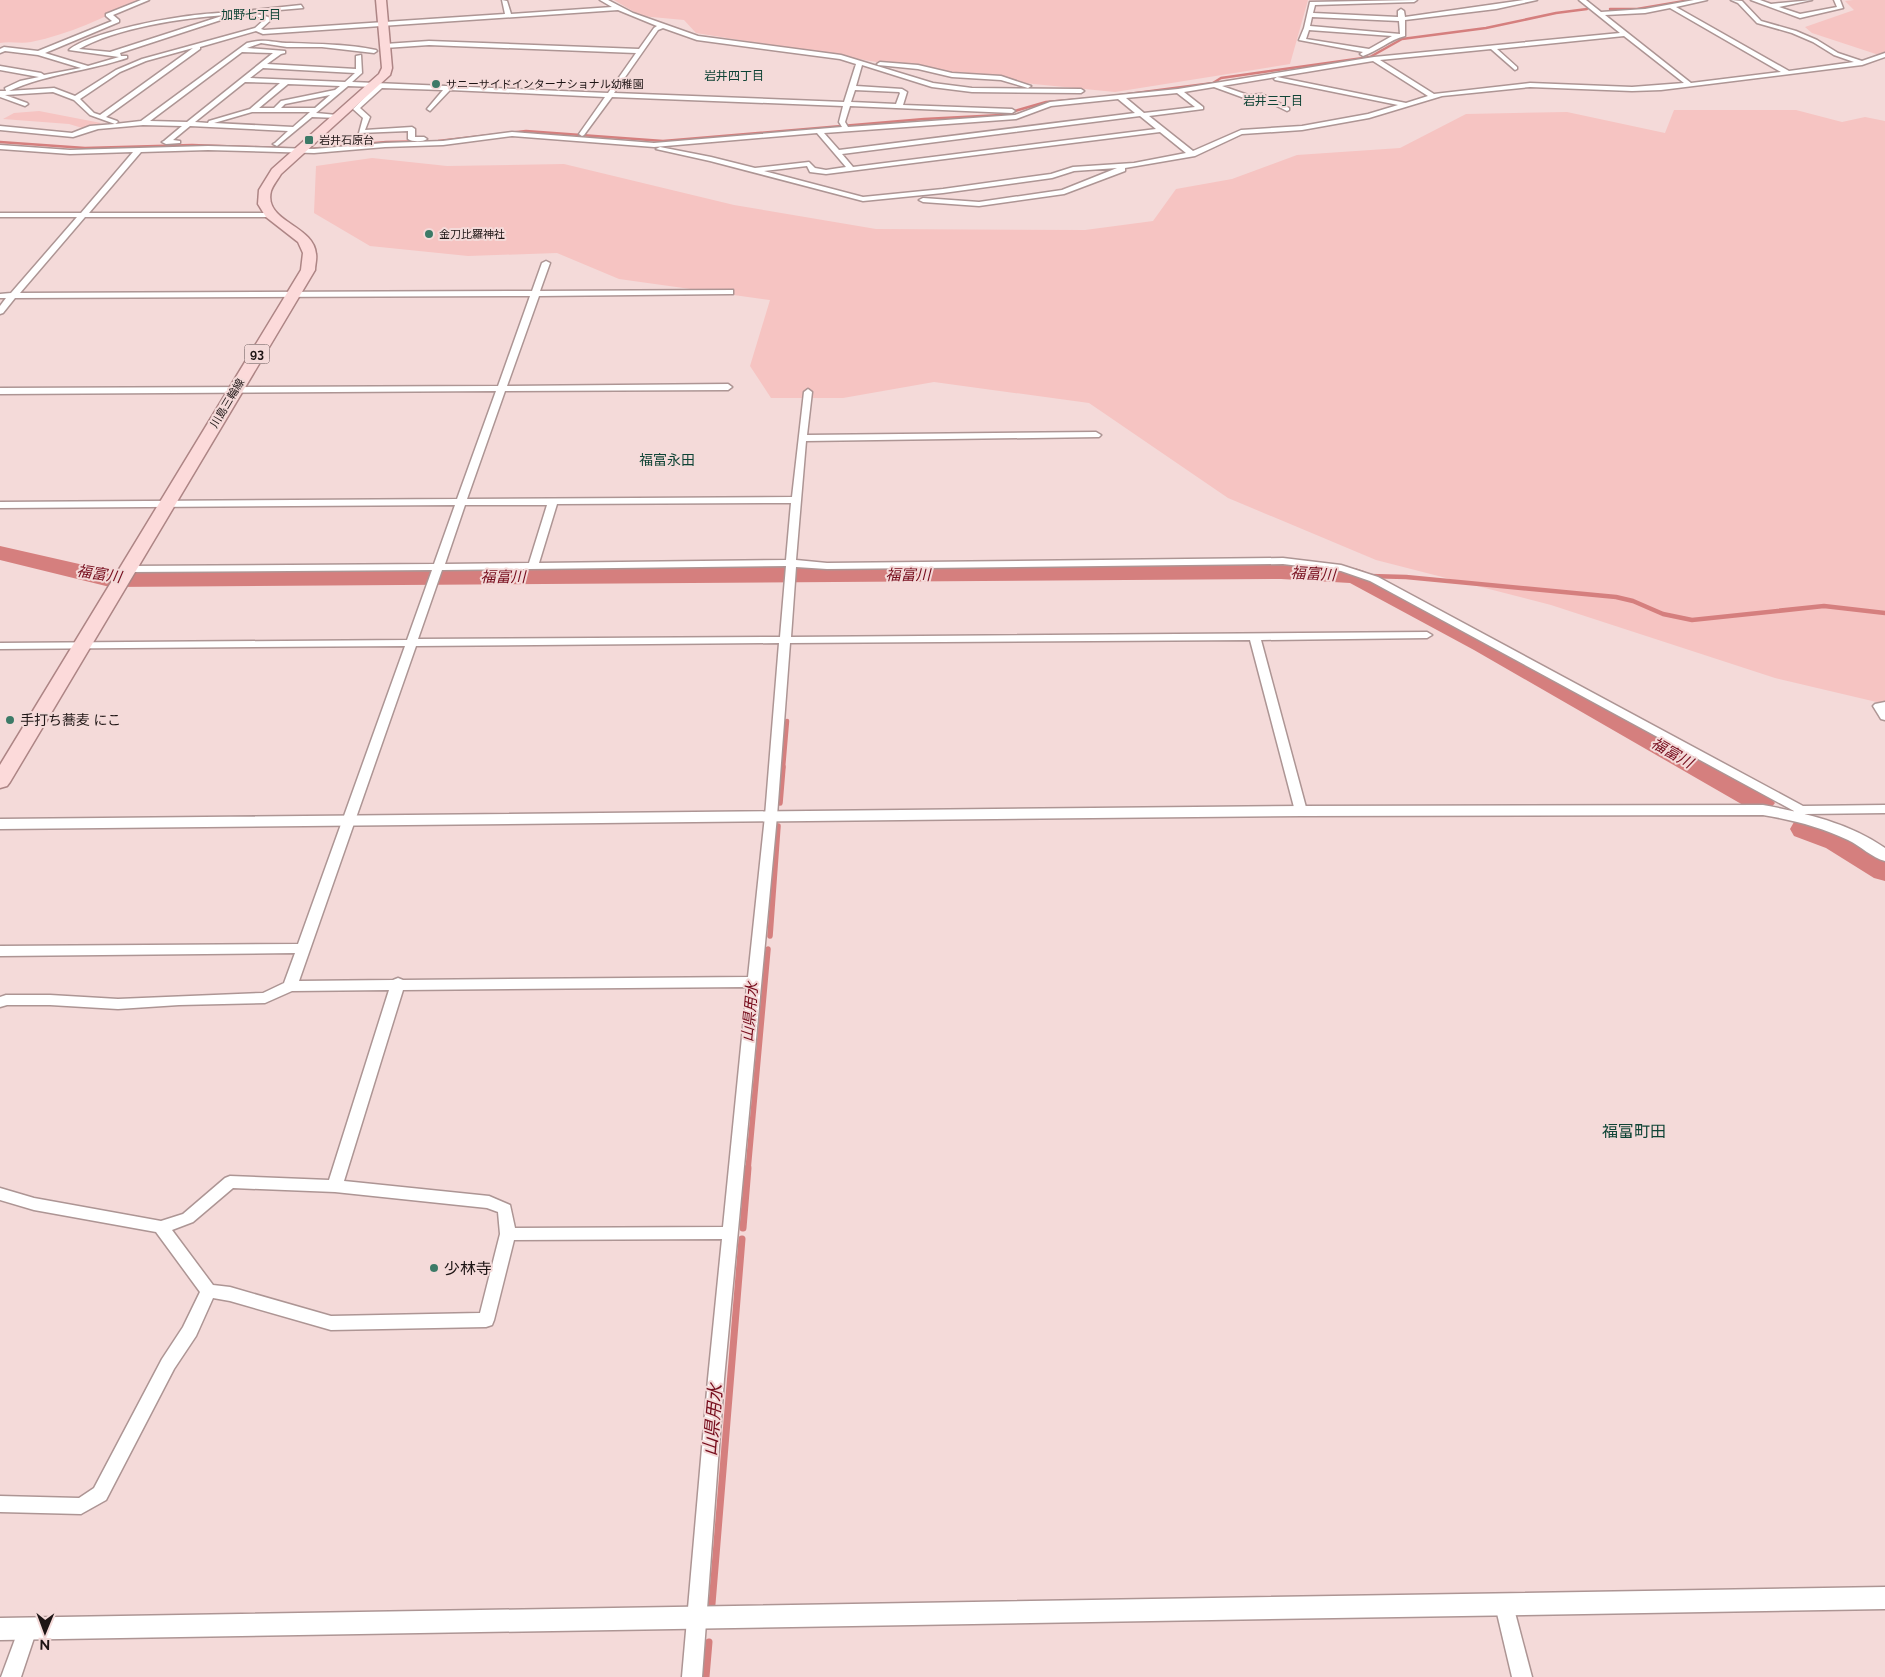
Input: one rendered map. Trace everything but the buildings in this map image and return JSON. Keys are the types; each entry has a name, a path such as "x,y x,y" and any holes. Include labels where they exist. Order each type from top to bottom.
{"main road":[{"path":"270,214 262,203 266,184 302,148 375,87 388,68 382,49 383,24 381,0"},
{"name":"川島三輪線","path":"0,782 308,270 312,258 309,248 295,232 270,214"}],"street":[{"path":"39,53 117,21 108,15 146,0"},
{"path":"300,22 301,0"},
{"path":"603,0 617,8 708,41 825,53 859,63 918,67 952,75 1001,78 1022,85 1060,90"},
{"path":"1399,0 1403,34"},
{"path":"1370,52 1302,40 1307,28 1312,4 1414,0"},
{"path":"1310,14 1402,19 1496,7 1534,0"},
{"path":"1582,0 1690,85"},
{"path":"1599,14 1640,12 1704,0"},
{"path":"1734,0 1740,2 1759,22 1794,32 1815,41 1836,54 1862,63"},
{"path":"1754,0 1800,16 1840,8 1837,0"},
{"path":"1771,6 1809,0"},
{"path":"504,1 509,16"},
{"path":"1670,6 1788,73"},
{"path":"150,58 72,50 93,40 144,24 225,10 301,8"},
{"path":"76,100 118,71 150,58 205,43 300,22 383,24 617,8"},
{"path":"111,54 249,10 269,19 256,39 287,45 382,49 438,43 640,51"},
{"path":"582,134 656,29 663,25"},
{"path":"1307,28 1403,34"},
{"path":"1303,64 1370,52 1391,36 1403,34"},
{"path":"752,170 809,164 813,170 826,172 852,169 919,142 940,121 1005,118 1031,112 1050,104 1121,98 1374,60 1625,34"},
{"path":"0,128 72,135 84,129 94,127 143,123 249,44 261,41"},
{"path":"100,118 205,43"},
{"path":"1493,48 1515,68"},
{"path":"0,51 4,49 39,53 89,68"},
{"path":"339,55 359,56 382,49"},
{"path":"241,50 299,53"},
{"path":"279,52 186,124 166,142 277,144 302,148"},
{"path":"654,145 657,148 711,159 863,199 890,203 927,200 979,204 1064,192 1134,165 1152,160 1192,154 1241,132 1302,128 1369,116 1407,105 1430,95 1523,86 1632,89 1690,85 1862,63 1885,55"},
{"path":"3,91 22,82 89,68 129,56"},
{"path":"277,144 359,73 359,56"},
{"path":"1374,60 1430,95"},
{"path":"844,125 847,104 859,63"},
{"path":"871,64 932,85 972,90 1081,91"},
{"path":"262,66 359,71"},
{"path":"0,68 48,76"},
{"path":"1262,78 1307,84 1407,105"},
{"path":"242,80 447,90 1031,112"},
{"path":"252,110 285,83"},
{"path":"1215,85 1247,97 1260,95 1287,109"},
{"path":"375,87 356,109 367,117 361,132 412,129 411,139 506,129 534,129 667,139 844,125 919,142 1032,143 1161,130"},
{"path":"852,88 900,90 904,92 899,106"},
{"path":"3,91 54,90 76,100 92,114 113,122 294,129"},
{"path":"430,109 447,90"},
{"path":"968,109 972,90"},
{"path":"838,152 1201,108 1178,90"},
{"path":"3,91 25,104"},
{"path":"276,110 283,102 338,92"},
{"path":"1121,98 1192,154"},
{"path":"201,124 252,110 317,110"},
{"path":"310,115 337,117"},
{"path":"1005,118 1023,135"},
{"path":"0,147 70,152 140,149 302,148 443,143 512,134 654,145 819,131 844,125"},
{"path":"819,131 852,169"},
{"path":"0,311 140,149"},
{"path":"863,199 943,191 1052,176 1073,169 1134,165"},
{"path":"0,215 270,214"},
{"path":"290,986 546,263"},
{"path":"0,296 730,292"},
{"path":"0,391 728,387"},
{"path":"692,1677 730,1233 771,816 802,438 808,392"},
{"path":"802,438 1096,435"},
{"path":"0,505 798,500"},
{"path":"533,567 553,501"},
{"path":"124,575 438,568 756,565 1284,562 1326,565 1361,573 1374,579 1799,813 1839,829 1885,856"},
{"path":"0,646 1427,635"},
{"path":"1255,637 1301,811"},
{"path":"1885,705 1880,706 1885,717"},
{"path":"0,824 1301,811 1763,810 1799,813 1885,809"},
{"path":"0,951 303,948"},
{"path":"0,1002 6,1000 50,1000 118,1004 179,1000 265,998 290,986 398,983 755,982"},
{"path":"335,1186 398,983"},
{"path":"0,1194 34,1204 161,1227 188,1218 230,1182 335,1186 490,1202 505,1209 508,1234 486,1320 331,1323 230,1294 208,1291 161,1227"},
{"path":"508,1234 730,1233"},
{"path":"0,1504 82,1506 100,1494 168,1364 190,1331 208,1291"},
{"path":"0,1629 1885,1598"},
{"path":"1504,1605 1522,1677"},
{"path":"11,1677 28,1629"}],"shaded area":[{"path":"0,0 139,0 100,19 59,35 31,42 0,43"},
{"path":"614,0 1308,0 1290,64 1115,92 982,79 696,33 684,20 641,16"},
{"path":"1885,0 1885,57 1812,33 1805,27 1854,10 1845,1"},
{"path":"1674,110 1796,110 1842,122 1865,117 1885,121 1885,704 1775,678 1551,605 1376,560 1228,498 1089,403 934,382 843,398 771,398 750,366 770,300 619,279 557,253 468,256 370,246 314,213 316,166 372,158 447,166 564,164 734,205 876,229 1085,230 1153,221 1176,189 1232,179 1297,155 1400,148 1466,114 1567,112 1665,133"},
{"path":"39,111 101,123 89,130 69,124 3,119 14,113"}],"waterway":[{"path":"1610,9 1637,9 1690,0"},
{"path":"1105,97 1213,83 1221,78 1370,57 1402,39 1486,28 1556,13 1587,9"},
{"path":"0,142 85,148 192,145 309,149 386,142 438,141 526,131 663,141 924,119 1001,115 1046,102 1094,98"},
{"name":"福富川","path":"0,553 110,579 149,580 781,574 1281,572 1355,576 1483,644 1760,803"},
{"path":"1369,576 1406,577 1616,597 1633,601 1663,614 1692,620 1824,606 1885,613"},
{"name":"山県用水","path":"783,768 787,721"},
{"name":"山県用水","path":"780,803 783,767"},
{"name":"山県用水","path":"770,936 778,826"},
{"name":"福富川","path":"1805,829 1847,847 1885,871"},
{"name":"山県用水","path":"748,1170 768,949"},
{"name":"山県用水","path":"743,1228 748,1168"},
{"name":"山県用水","path":"712,1604 742,1239"},
{"name":"山県用水","path":"706,1677 709,1642"}],"place":[{"name":"サニーサイドインターナショナル幼稚園","path":"436,84"},
{"name":"岩井石原台","path":"309,140"},
{"name":"金刀比羅神社","path":"429,234"},
{"name":"手打ち蕎麦 にこ","path":"10,720"},
{"name":"少林寺","path":"434,1268"}],"district":[{"name":"加野七丁目","path":"251,15"},
{"name":"岩井四丁目","path":"734,76"},
{"name":"岩井三丁目","path":"1273,101"},
{"name":"福富永田","path":"667,460"},
{"name":"福富町田","path":"1634,1131"}]}
